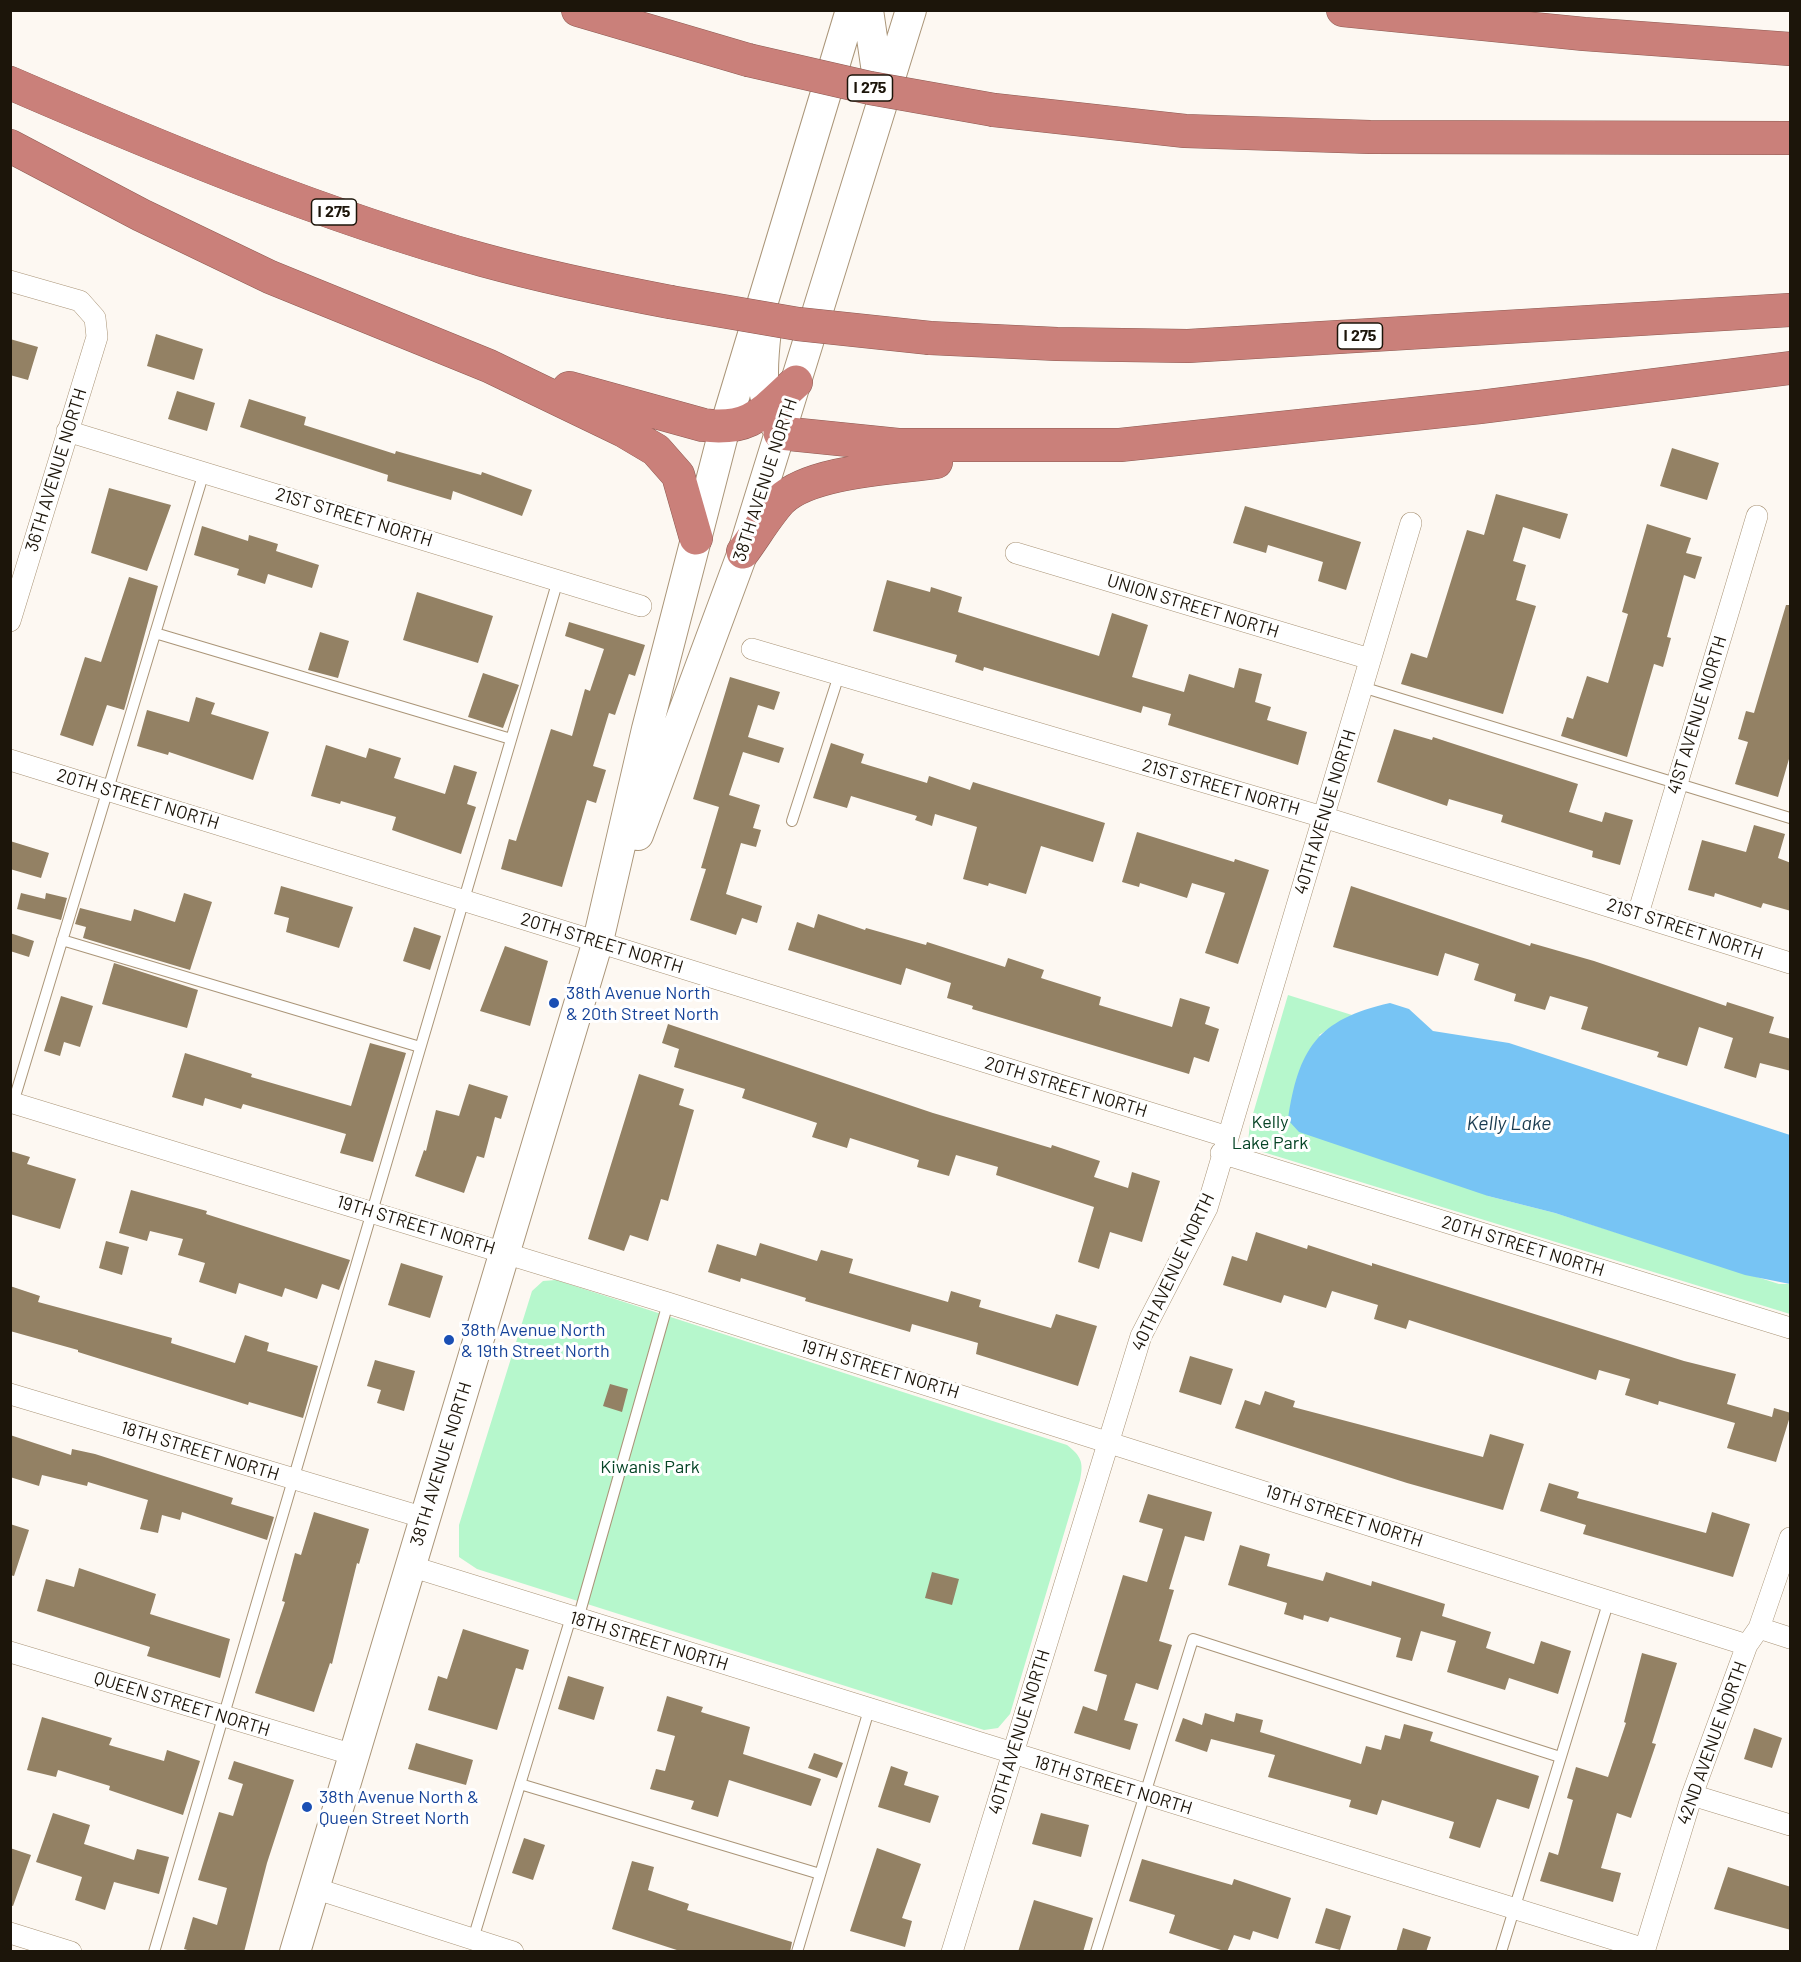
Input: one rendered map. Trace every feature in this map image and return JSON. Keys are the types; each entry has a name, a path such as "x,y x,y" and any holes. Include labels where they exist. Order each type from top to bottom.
{"highway":[{"name":"I 275","path":"578,10 748,60 870,88 994,110 1197,132 1370,137 1791,138"},
{"path":"1343,10 1584,34 1791,50"},
{"name":"I 275","path":"10,83 241,178 340,214 505,266 563,281 798,324 930,338 1057,344 1188,346 1791,310"},
{"path":"10,146 141,215 270,277 489,366 624,431 656,450 678,475 696,538"},
{"path":"489,366 703,425 725,428 753,420 773,421 898,445 1052,446 1120,445 1480,407 1791,368"},
{"path":"773,421 796,382"},
{"path":"743,552 782,499 812,483 848,473 1052,446"}],"main road":[{"name":"38TH AVENUE NORTH","path":"295,1952 598,941 647,729 725,428 851,10"},
{"path":"868,10 882,105"},
{"name":"38TH AVENUE NORTH","path":"796,382 911,10"},
{"path":"771,274 764,350 763,393 773,421"},
{"name":"38TH AVENUE NORTH","path":"598,941 713,639 743,552 773,421"}],"street":[{"name":"36TH AVENUE NORTH","path":"10,281 80,302 94,318 97,337 67,431 19,562 10,621"},
{"name":"21ST STREET NORTH","path":"67,431 640,606"},
{"name":"41ST AVENUE NORTH","path":"1638,914 1757,516"},
{"name":"40TH AVENUE NORTH","path":"952,1952 1141,1336 1207,1208 1411,523"},
{"name":"UNION STREET NORTH","path":"1016,553 1370,659"},
{"name":"21ST STREET NORTH","path":"752,650 1323,817 1791,963"},
{"name":"20TH STREET NORTH","path":"10,760 598,941 1791,1328"},
{"name":"19TH STREET NORTH","path":"12,1103 505,1252 1609,1600 1753,1636 1791,1638"},
{"name":"18TH STREET NORTH","path":"10,1394 425,1518"},
{"name":"42ND AVENUE NORTH","path":"1644,1950 1692,1795 1791,1538"},
{"name":"18TH STREET NORTH","path":"410,1566 1644,1950"},
{"name":"QUEEN STREET NORTH","path":"10,1652 354,1755"},
{"path":"1692,1795 1791,1825"},
{"path":"314,1888 513,1952"},
{"path":"10,1933 71,1952"}],"lane":[{"path":"12,1103 204,472"},
{"path":"154,1952 558,580"},
{"path":"155,633 511,739"},
{"path":"792,820 839,675"},
{"path":"1362,687 1791,818"},
{"path":"62,940 420,1047"},
{"path":"473,1939 520,1784 575,1618 668,1303"},
{"path":"1501,1952 1609,1600"},
{"path":"1096,1952 1193,1639 1560,1757"},
{"path":"797,1952 869,1710"},
{"path":"520,1784 820,1874"}],"green space":[{"name":"Kelly Lake Park","path":"1288,995 1352,1015 1319,1035 1488,1196 1555,1213 1779,1284 1790,1284 1790,1314 1263,1152 1248,1142 1250,1124"},
{"name":"Kiwanis Park","path":"556,1280 1067,1445 1076,1453 1082,1468 1080,1480 1010,1714 998,1728 984,1730 477,1569 459,1557 459,1525 532,1291 543,1281"}],"water":[{"name":"Kelly Lake","path":"1390,1003 1409,1009 1433,1031 1509,1043 1790,1135 1790,1284 1745,1275 1555,1213 1488,1196 1299,1132 1288,1120 1292,1096 1305,1056 1315,1041 1345,1018"}],"building":[{"path":"156,334 203,349 194,380 147,366"},
{"path":"10,339 38,347 28,380 10,375"},
{"path":"177,391 215,403 207,431 168,419"},
{"path":"249,399 306,417 304,425 395,454 396,451 481,475 482,472 532,490 522,516 453,491 451,500 387,481 388,475 240,427"},
{"path":"1672,448 1719,463 1707,500 1660,486"},
{"path":"109,488 171,505 147,571 91,553"},
{"path":"1496,494 1568,514 1560,539 1523,527 1513,561 1526,565 1516,600 1536,606 1503,714 1401,684 1411,653 1427,658 1467,530 1484,535"},
{"path":"1245,506 1361,542 1346,590 1318,581 1323,562 1268,545 1266,553 1233,543"},
{"path":"1647,524 1691,538 1686,553 1702,557 1695,579 1684,575 1667,637 1671,638 1663,667 1654,664 1627,757 1561,736 1567,717 1573,719 1587,676 1608,683 1628,614 1622,612"},
{"path":"202,526 248,541 249,535 278,544 276,551 319,565 312,588 268,574 265,584 237,575 239,569 194,555"},
{"path":"129,577 158,586 124,710 107,705 93,746 60,735 85,657 101,662"},
{"path":"887,580 930,592 931,587 962,597 958,612 1099,656 1112,613 1148,625 1132,677 1184,692 1189,674 1234,688 1239,668 1262,674 1255,702 1271,707 1267,720 1307,732 1298,765 1168,725 1171,714 1143,706 1141,713 984,667 983,671 955,662 957,655 873,631"},
{"path":"417,592 493,616 478,663 403,640"},
{"path":"1786,605 1791,605 1791,752 1778,797 1735,784 1748,742 1738,739 1746,711 1754,713"},
{"path":"569,622 645,645 635,676 629,674 615,715 609,713 593,766 606,770 596,803 587,800 562,887 501,869 509,839 516,841 551,729 572,736 585,689 590,691 604,649 565,636"},
{"path":"320,632 349,641 338,678 308,670"},
{"path":"483,673 519,685 503,728 468,717"},
{"path":"730,677 780,692 774,710 758,705 748,737 784,748 779,763 743,752 729,795 760,805 753,828 761,830 756,847 741,843 726,894 762,906 757,923 742,918 736,935 690,920 706,869 701,868 719,807 693,799"},
{"path":"196,697 215,703 211,714 269,732 253,780 169,752 168,755 137,746 147,710 189,722"},
{"path":"1394,729 1432,740 1433,737 1578,784 1569,812 1602,822 1605,812 1633,820 1620,865 1592,857 1593,851 1501,822 1503,815 1449,799 1447,806 1377,782"},
{"path":"831,743 864,754 861,763 927,783 929,776 970,790 973,782 1105,823 1093,862 1041,846 1026,894 989,883 988,886 963,879 977,827 935,814 932,826 915,820 917,816 851,796 847,808 813,798"},
{"path":"326,745 366,758 369,748 401,758 394,778 445,794 454,765 477,772 467,804 476,807 461,854 392,830 396,817 341,801 340,804 311,796"},
{"path":"1754,825 1785,834 1778,858 1791,863 1791,911 1763,903 1761,908 1715,893 1714,897 1688,890 1702,840 1746,852"},
{"path":"1137,832 1234,862 1235,859 1269,870 1238,964 1205,953 1225,893 1192,883 1187,898 1140,883 1139,887 1122,882"},
{"path":"10,841 49,853 41,878 10,869"},
{"path":"281,886 353,907 339,948 286,932 289,918 274,914"},
{"path":"1351,886 1530,946 1531,943 1594,961 1726,1006 1727,1002 1774,1017 1769,1033 1791,1039 1791,1071 1760,1063 1756,1078 1724,1068 1733,1038 1699,1027 1687,1066 1657,1057 1659,1052 1581,1029 1588,1007 1550,996 1545,1010 1514,1001 1516,994 1474,980 1479,964 1445,953 1438,976 1333,947"},
{"path":"21,893 45,899 46,893 67,898 61,920 17,909"},
{"path":"184,893 212,902 190,970 83,938 86,927 75,924 80,908 131,921 134,909 175,922"},
{"path":"818,914 865,930 866,928 926,945 927,942 1005,967 1008,958 1044,970 1041,978 1101,997 1099,1005 1172,1027 1180,998 1210,1007 1205,1024 1219,1029 1209,1062 1194,1057 1189,1074 972,1009 973,1006 947,998 951,983 906,968 901,985 788,950 797,922 814,928"},
{"path":"414,927 441,936 430,970 403,961"},
{"path":"10,933 34,941 29,957 10,951"},
{"path":"505,946 548,961 530,1026 480,1011"},
{"path":"114,963 198,990 187,1028 102,1004"},
{"path":"61,996 93,1006 80,1047 64,1042 60,1056 44,1051"},
{"path":"668,1024 933,1113 1051,1148 1052,1145 1100,1161 1094,1177 1128,1188 1132,1172 1160,1181 1142,1242 1110,1232 1099,1269 1078,1262 1094,1207 996,1175 998,1167 956,1155 949,1176 917,1167 919,1160 850,1138 847,1148 812,1137 817,1123 742,1098 745,1089 674,1067 679,1049 662,1043"},
{"path":"370,1043 406,1053 373,1162 340,1153 346,1134 243,1104 241,1109 205,1098 203,1106 172,1097 185,1053 252,1074 251,1077 351,1106"},
{"path":"639,1074 684,1089 679,1105 694,1110 668,1201 661,1199 648,1241 630,1235 624,1251 588,1239"},
{"path":"469,1084 508,1096 501,1119 495,1117 484,1158 477,1156 464,1193 415,1176 424,1150 426,1151 436,1110 459,1116"},
{"path":"10,1151 30,1157 27,1164 76,1179 60,1229 10,1214"},
{"path":"131,1190 207,1211 206,1214 350,1260 339,1290 322,1284 317,1299 285,1288 282,1297 239,1283 236,1294 199,1282 205,1263 178,1255 183,1239 150,1231 147,1241 119,1233"},
{"path":"1256,1232 1307,1249 1308,1245 1372,1266 1372,1263 1684,1361 1736,1374 1727,1404 1772,1417 1774,1408 1791,1413 1776,1462 1727,1448 1735,1423 1659,1401 1658,1405 1625,1395 1630,1379 1599,1370 1596,1380 1409,1320 1406,1329 1374,1319 1378,1305 1332,1291 1326,1308 1284,1295 1281,1303 1223,1285 1232,1256 1247,1261"},
{"path":"106,1241 129,1247 122,1275 99,1268"},
{"path":"760,1243 817,1261 821,1250 853,1259 849,1273 948,1302 951,1291 981,1300 979,1307 1051,1328 1056,1314 1097,1326 1078,1386 976,1354 978,1343 912,1324 910,1332 805,1301 806,1298 741,1278 740,1282 708,1272 717,1244 756,1256"},
{"path":"401,1263 443,1276 430,1318 388,1305"},
{"path":"10,1286 40,1296 38,1302 172,1338 171,1343 235,1363 245,1335 269,1343 267,1351 318,1366 303,1418 249,1402 248,1405 78,1352 78,1350 10,1331"},
{"path":"1190,1356 1233,1369 1221,1405 1179,1392"},
{"path":"375,1360 415,1371 404,1411 377,1403 381,1390 367,1386"},
{"path":"610,1384 628,1389 622,1412 603,1406"},
{"path":"1265,1391 1295,1401 1293,1407 1483,1457 1490,1434 1524,1444 1503,1510 1407,1483 1235,1428 1245,1400 1260,1405"},
{"path":"10,1435 71,1455 72,1449 95,1454 233,1498 231,1504 274,1517 267,1540 182,1512 180,1520 162,1515 158,1533 140,1529 148,1500 88,1482 87,1486 42,1475 39,1486 10,1477"},
{"path":"1549,1483 1579,1492 1577,1498 1706,1533 1712,1512 1750,1524 1733,1577 1583,1534 1586,1525 1540,1511"},
{"path":"1148,1494 1212,1512 1204,1541 1185,1536 1169,1589 1174,1590 1159,1641 1172,1645 1158,1690 1136,1683 1124,1720 1138,1724 1130,1750 1074,1733 1083,1706 1097,1711 1107,1675 1094,1671 1123,1575 1147,1582 1163,1529 1139,1522"},
{"path":"314,1512 369,1529 359,1564 357,1563 332,1664 330,1663 314,1712 255,1693 285,1602 282,1601 295,1553 301,1555"},
{"path":"10,1524 29,1530 14,1576 10,1575"},
{"path":"1240,1545 1270,1554 1267,1566 1323,1581 1326,1572 1371,1586 1372,1581 1445,1604 1442,1616 1491,1632 1486,1648 1534,1664 1541,1641 1571,1651 1558,1694 1509,1678 1505,1690 1447,1672 1456,1641 1421,1631 1412,1661 1396,1657 1401,1638 1330,1617 1328,1622 1304,1615 1303,1620 1284,1614 1287,1603 1228,1585"},
{"path":"79,1568 156,1594 150,1614 230,1639 220,1678 147,1656 150,1647 37,1611 46,1579 74,1587"},
{"path":"932,1572 959,1579 952,1605 925,1598"},
{"path":"463,1629 529,1650 523,1670 516,1668 497,1730 428,1710 438,1676 447,1679"},
{"path":"1642,1653 1677,1663 1652,1743 1656,1744 1631,1818 1617,1813 1601,1868 1621,1873 1613,1902 1540,1881 1549,1852 1558,1855 1573,1800 1567,1798 1576,1767 1608,1777 1626,1723 1624,1722"},
{"path":"568,1676 604,1687 594,1720 558,1709"},
{"path":"667,1696 703,1707 701,1712 750,1727 743,1754 821,1779 811,1806 729,1780 718,1817 691,1809 694,1801 650,1789 656,1769 665,1771 675,1736 657,1731"},
{"path":"1205,1713 1234,1722 1236,1713 1263,1720 1260,1732 1361,1764 1366,1746 1381,1750 1385,1735 1400,1739 1404,1724 1433,1732 1430,1741 1539,1776 1529,1809 1497,1799 1480,1848 1449,1838 1454,1822 1382,1800 1377,1815 1349,1807 1351,1800 1268,1777 1275,1755 1211,1739 1207,1752 1175,1741 1183,1718 1202,1725"},
{"path":"42,1717 112,1738 109,1745 164,1761 167,1750 200,1761 183,1815 109,1790 110,1786 58,1770 56,1777 27,1770"},
{"path":"1754,1728 1782,1738 1772,1768 1744,1759"},
{"path":"416,1743 473,1760 466,1785 408,1769"},
{"path":"814,1753 843,1763 837,1778 808,1768"},
{"path":"234,1761 294,1780 267,1863 244,1952 194,1952 184,1949 193,1917 217,1925 227,1888 198,1880 219,1812 233,1816 243,1784 228,1779"},
{"path":"891,1766 908,1772 904,1785 939,1796 930,1823 878,1807"},
{"path":"53,1813 90,1825 84,1844 134,1860 137,1849 169,1857 159,1894 114,1882 105,1910 75,1900 82,1877 36,1862"},
{"path":"1041,1813 1089,1825 1081,1857 1032,1844"},
{"path":"524,1838 545,1845 533,1880 512,1873"},
{"path":"10,1848 31,1855 13,1906 10,1905"},
{"path":"877,1848 921,1864 902,1918 912,1921 905,1947 850,1931"},
{"path":"1142,1859 1232,1885 1234,1879 1291,1898 1278,1939 1253,1931 1250,1940 1234,1935 1227,1952 1169,1933 1175,1915 1129,1901"},
{"path":"632,1861 654,1867 648,1890 689,1904 687,1910 792,1942 790,1952 683,1952 612,1929"},
{"path":"1728,1867 1791,1887 1791,1930 1714,1909"},
{"path":"1034,1900 1093,1918 1083,1952 1018,1952"},
{"path":"1326,1908 1351,1916 1340,1950 1315,1943"},
{"path":"1403,1928 1431,1937 1426,1952 1396,1952"}],"place":[{"name":"38th Avenue North & 20th Street North","path":"554,1003"},
{"name":"38th Avenue North & 19th Street North","path":"449,1340"},
{"name":"38th Avenue North & Queen Street North","path":"307,1807"}]}
